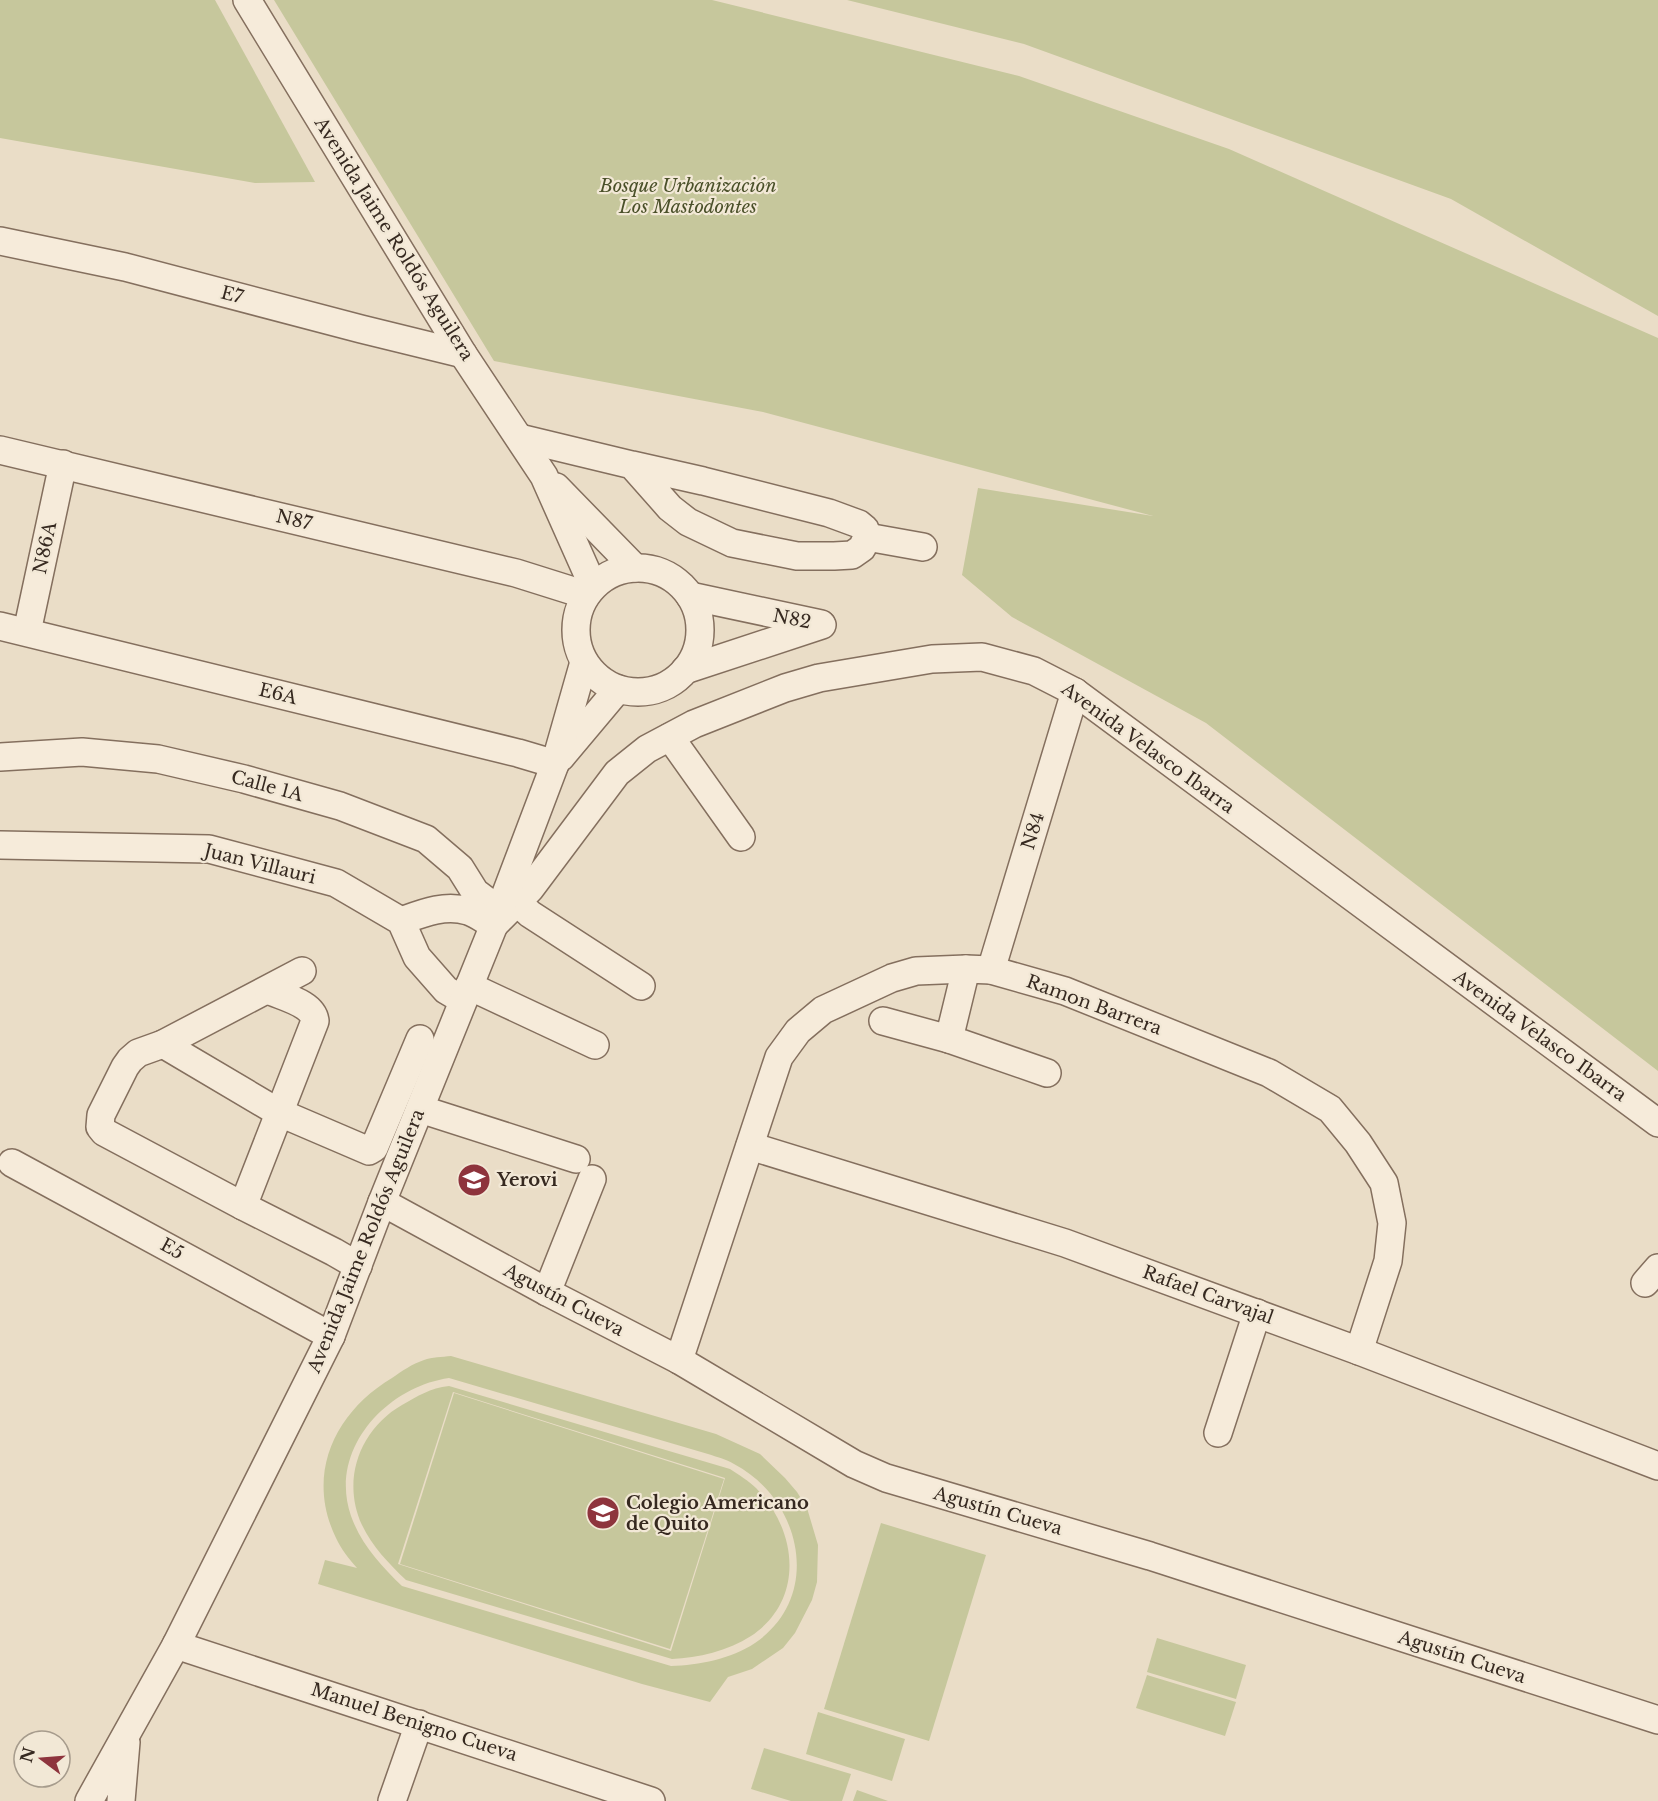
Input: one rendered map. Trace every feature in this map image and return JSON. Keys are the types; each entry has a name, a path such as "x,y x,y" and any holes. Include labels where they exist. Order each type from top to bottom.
{"street":[{"name":"Avenida Jaime Roldós Aguilera","path":"247,0 464,354 544,476 589,591"},
{"name":"E7","path":"0,242 125,267 464,354"},
{"path":"520,438 702,481 837,515 859,524 865,529 867,537 862,548 852,555 834,556 797,556 732,543 695,526 679,515 651,489 632,465"},
{"name":"N87","path":"0,450 589,591"},
{"name":"N86A","path":"27,632 63,464"},
{"name":"Avenida Jaime Roldós Aguilera","path":"544,476 635,568"},
{"path":"867,537 923,547"},
{"path":"635,568 651,569 680,584 690,596 697,611 699,634 693,657 674,681 647,692 618,689 593,674 584,662 575,628 578,611 589,591 606,576 620,570 635,568"},
{"name":"N82","path":"684,670 822,625 690,596"},
{"name":"E6A","path":"0,627 518,753 555,764"},
{"name":"Avenida Velasco Ibarra","path":"504,913 530,889 617,772 647,749 694,724 785,688 819,678 932,659 982,657 1034,671 1075,692 1658,1123"},
{"name":"Avenida Jaime Roldós Aguilera","path":"88,1801 176,1645 331,1336 466,993 504,913 555,764 584,662"},
{"name":"Avenida Jaime Roldós Aguilera","path":"555,764 618,689"},
{"name":"N84","path":"949,1040 978,970 1075,692"},
{"path":"670,737 741,837"},
{"name":"Calle 1A","path":"0,757 82,752 158,759 244,779 340,806 426,839 460,868 475,892 504,913"},
{"name":"Juan Villauri","path":"0,845 208,849 336,883 401,921"},
{"path":"595,1046 466,993 446,990 417,957 401,921 432,910 530,914 641,986"},
{"name":"Ramon Barrera","path":"679,1360 780,1057 798,1031 823,1010 892,978 916,971 978,970 1065,991 1134,1017 1269,1073 1330,1109 1358,1143 1384,1183 1392,1222 1388,1261 1359,1351"},
{"path":"302,971 163,1044 138,1053 130,1060 101,1115 100,1127 104,1132 358,1266"},
{"path":"243,1206 315,1021 315,1015 310,1008 268,990"},
{"path":"883,1021 1047,1072"},
{"path":"163,1044 278,1112 365,1150 374,1148 420,1039"},
{"path":"420,1109 584,1169 547,1292"},
{"name":"Rafael Carvajal","path":"750,1146 1065,1243 1359,1351 1658,1466"},
{"name":"E5","path":"12,1163 331,1336"},
{"name":"Agustín Cueva","path":"382,1202 547,1292 679,1360 854,1464 886,1478 1150,1556 1658,1720"},
{"path":"1218,1433 1257,1313"},
{"name":"Manuel Benigno Cueva","path":"176,1645 651,1801"},
{"path":"392,1801 419,1724"},
{"path":"121,1801 127,1734"}],"green space":[{"path":"0,0 215,0 315,182 255,183 0,138"},
{"name":"Bosque Urbanización Los Mastodontes","path":"274,0 712,0 1019,76 1229,149 1658,338 1658,1071 1206,723 1012,617 962,575 978,488 1153,516 763,412 494,361"},
{"path":"847,0 1658,0 1658,316 1451,199 1024,44"},
{"path":"451,1356 716,1434 760,1454 797,1492 807,1508 818,1545 817,1582 812,1600 795,1633 783,1648 752,1669 728,1677 710,1702 642,1684 318,1584 325,1560 357,1568 345,1554 336,1538 327,1514 324,1491 325,1468 331,1447 341,1427 355,1408 372,1392 400,1373 424,1360","holes":["449,1378 708,1454 734,1464 757,1480 775,1500 788,1524 796,1549 796,1575 790,1600 777,1623 746,1649 704,1663 671,1666 402,1586 379,1562 360,1536 351,1516 346,1491 348,1468 355,1446 384,1408 404,1394 426,1384"]},
{"path":"449,1386 730,1469 756,1488 770,1505 781,1524 790,1565 787,1585 780,1604 768,1621 751,1636 733,1646 713,1653 672,1659 406,1580 381,1554 362,1525 353,1491 354,1474 365,1442 387,1415 419,1396","holes":["453,1392 725,1478 671,1651 398,1564"]},
{"path":"454,1393 724,1479 670,1649 400,1564"},
{"path":"881,1523 986,1555 929,1741 824,1709"},
{"path":"1157,1638 1246,1665 1236,1699 1147,1672"},
{"path":"1147,1675 1236,1702 1225,1736 1136,1708"},
{"path":"818,1712 905,1739 892,1781 806,1754"},
{"path":"764,1748 851,1774 842,1801 791,1801 751,1789"},
{"path":"857,1790 888,1801 853,1801"}],"place":[{"name":"Yerovi","path":"474,1180"},
{"name":"Colegio Americano de Quito","path":"603,1513"}]}
